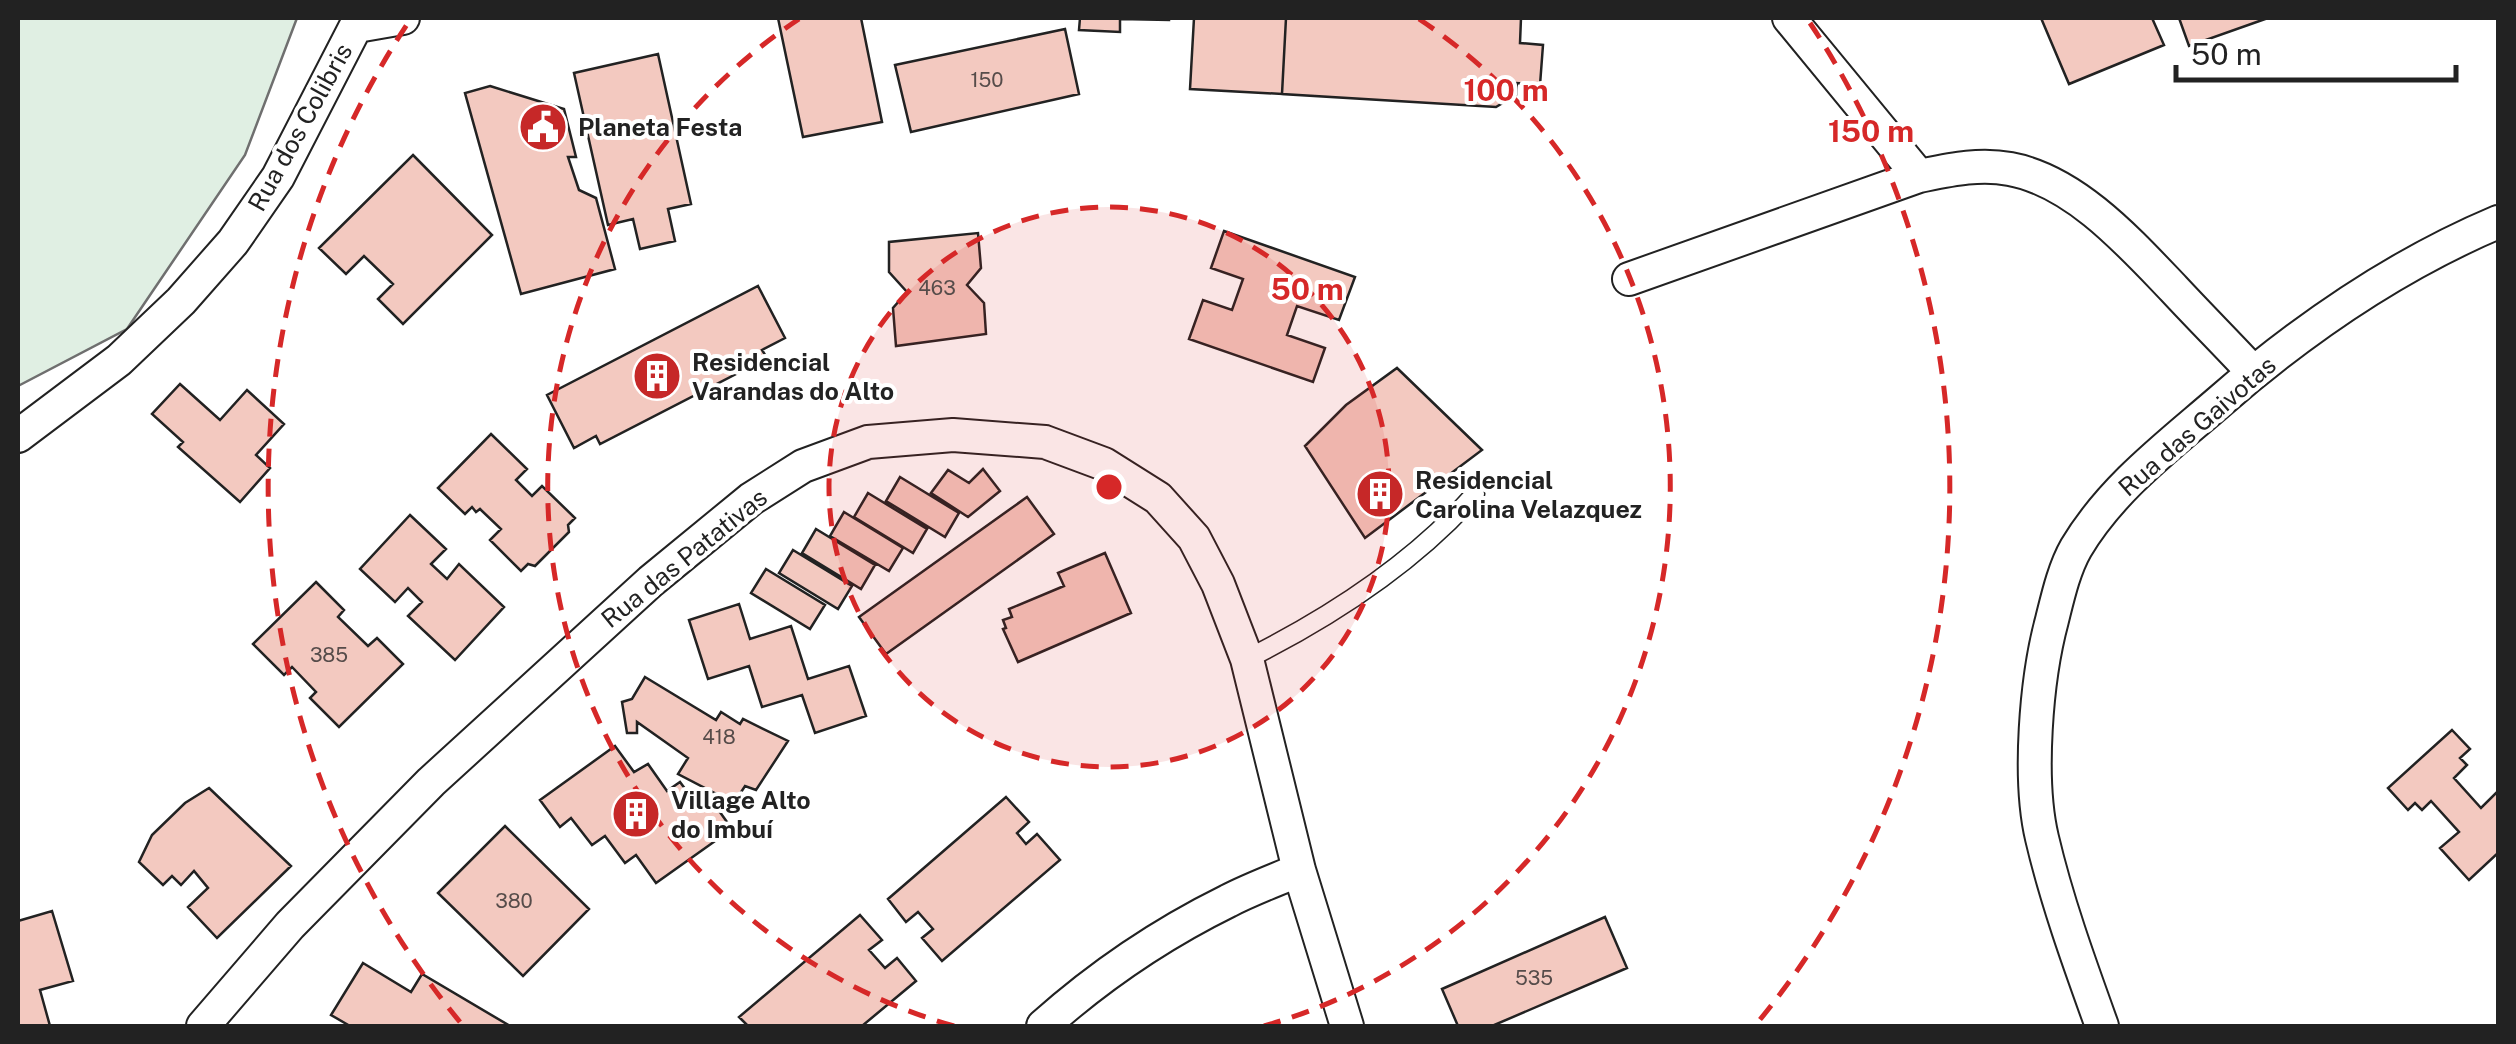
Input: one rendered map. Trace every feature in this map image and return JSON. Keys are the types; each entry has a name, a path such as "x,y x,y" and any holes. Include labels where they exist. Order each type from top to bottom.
{"street":[{"path":"358,22 403,18"},
{"path":"1790,18 1918,176"},
{"name":"Rua dos Colibris","path":"18,436 119,360 182,302 232,242 278,178 358,22"},
{"path":"1629,279 1918,176 1968,166 2010,169 2056,186 2097,214 2132,244 2253,372"},
{"name":"Rua das Gaivotas","path":"2102,1026 2070,936 2042,835 2035,741 2046,640 2075,550 2100,514 2137,473 2253,372 2406,266 2498,222"},
{"name":"Rua das Patativas","path":"203,1026 290,925 431,782 651,580 751,499 803,466 868,442 953,435 1045,442 1104,464 1158,498 1194,538 1218,584 1247,659 1299,870 1347,1026"},
{"path":"1044,1026 1114,968 1163,938 1230,900 1299,870"}],"lane":[{"path":"1247,659 1357,596 1454,518 1475,494"}],"green space":[{"path":"18,18 297,18 245,155 127,329 18,386"}],"building":[{"path":"778,18 861,18 882,122 803,137"},
{"path":"1080,18 1169,20 1120,19 1120,32 1079,30"},
{"path":"1194,18 1286,18 1282,94 1190,89"},
{"path":"1286,18 1521,18 1520,43 1543,45 1540,85 1517,83 1516,95 1496,107 1282,94"},
{"path":"2041,18 2152,18 2164,45 2069,84"},
{"path":"2179,18 2268,18 2189,46"},
{"path":"1065,29 1079,94 911,132 895,65"},
{"path":"658,54 691,204 668,209 675,241 640,249 633,219 608,225 574,73"},
{"path":"490,86 564,109 576,157 568,157 579,190 596,198 615,269 521,294 465,93"},
{"path":"413,155 492,235 403,324 378,299 393,284 364,256 346,274 319,248"},
{"path":"1224,231 1355,277 1339,320 1297,306 1287,335 1325,348 1313,382 1189,339 1203,300 1232,310 1243,279 1211,268"},
{"path":"978,233 981,268 967,285 984,303 986,334 896,346 893,308 907,292 889,272 889,242"},
{"name":"Residencial Varandas do Alto","path":"758,286 785,338 762,350 767,358 600,444 596,436 574,448 547,395"},
{"name":"Residencial Carolina Velazquez","path":"1397,368 1482,450 1365,538 1305,446 1346,405"},
{"path":"180,384 220,420 247,390 284,424 256,455 270,468 240,502 178,447 183,442 152,414"},
{"path":"491,434 527,469 516,480 532,496 542,486 575,518 568,525 569,532 535,566 528,564 521,571 490,540 501,529 480,509 476,512 472,507 465,514 438,488"},
{"path":"983,469 1000,491 968,517 931,493 948,470 969,483"},
{"path":"900,477 959,513 945,537 886,501"},
{"path":"868,493 927,529 913,553 854,517"},
{"path":"1027,497 1054,534 886,654 859,617"},
{"path":"844,512 903,548 889,571 830,536"},
{"path":"410,515 446,549 431,564 447,579 459,564 504,607 455,660 408,616 422,602 408,588 395,602 360,569"},
{"path":"816,529 875,565 861,589 802,553"},
{"path":"793,550 852,586 838,609 779,573"},
{"path":"1105,553 1131,613 1018,662 1003,629 1003,620 1012,617 1009,609 1064,586 1058,573"},
{"path":"766,569 825,605 810,629 751,593"},
{"path":"316,582 344,610 338,617 368,646 377,638 403,664 339,727 310,698 316,692 292,667 284,675 253,644"},
{"path":"739,604 750,639 791,626 808,679 849,666 866,716 815,733 802,695 762,707 749,666 708,679 689,620"},
{"path":"645,677 716,720 721,712 740,724 743,719 788,741 756,790 745,786 734,803 678,774 688,758 637,722 637,733 627,733 622,702 632,699"},
{"path":"2452,730 2470,749 2460,758 2467,765 2454,778 2481,808 2498,791 2498,853 2469,880 2440,848 2459,832 2431,801 2422,810 2415,803 2408,810 2388,788"},
{"name":"Village Alto do Imbuí","path":"615,746 634,772 648,764 667,791 680,782 700,809 712,801 732,829 656,883 636,855 625,863 605,836 592,845 571,818 560,827 540,800"},
{"path":"209,788 291,866 217,938 188,907 208,888 194,871 181,885 172,876 163,885 139,862 152,835 185,803"},
{"path":"1006,797 1029,822 1017,833 1026,844 1037,834 1060,860 942,961 922,938 933,929 918,912 906,922 888,899"},
{"path":"505,826 589,909 523,976 438,893"},
{"path":"52,911 73,981 40,990 50,1026 18,1026 18,921"},
{"path":"860,915 882,940 869,950 885,968 897,958 916,981 862,1026 748,1026 739,1017"},
{"path":"1605,917 1627,968 1492,1026 1458,1026 1442,989"},
{"path":"363,963 411,992 422,974 510,1026 350,1026 331,1015"}],"place":[{"name":"Planeta Festa","path":"543,127"},
{"name":"Residencial Varandas do Alto","path":"657,376"},
{"name":"Residencial Carolina Velazquez","path":"1380,494"},
{"name":"Village Alto do Imbuí","path":"636,814"}]}
